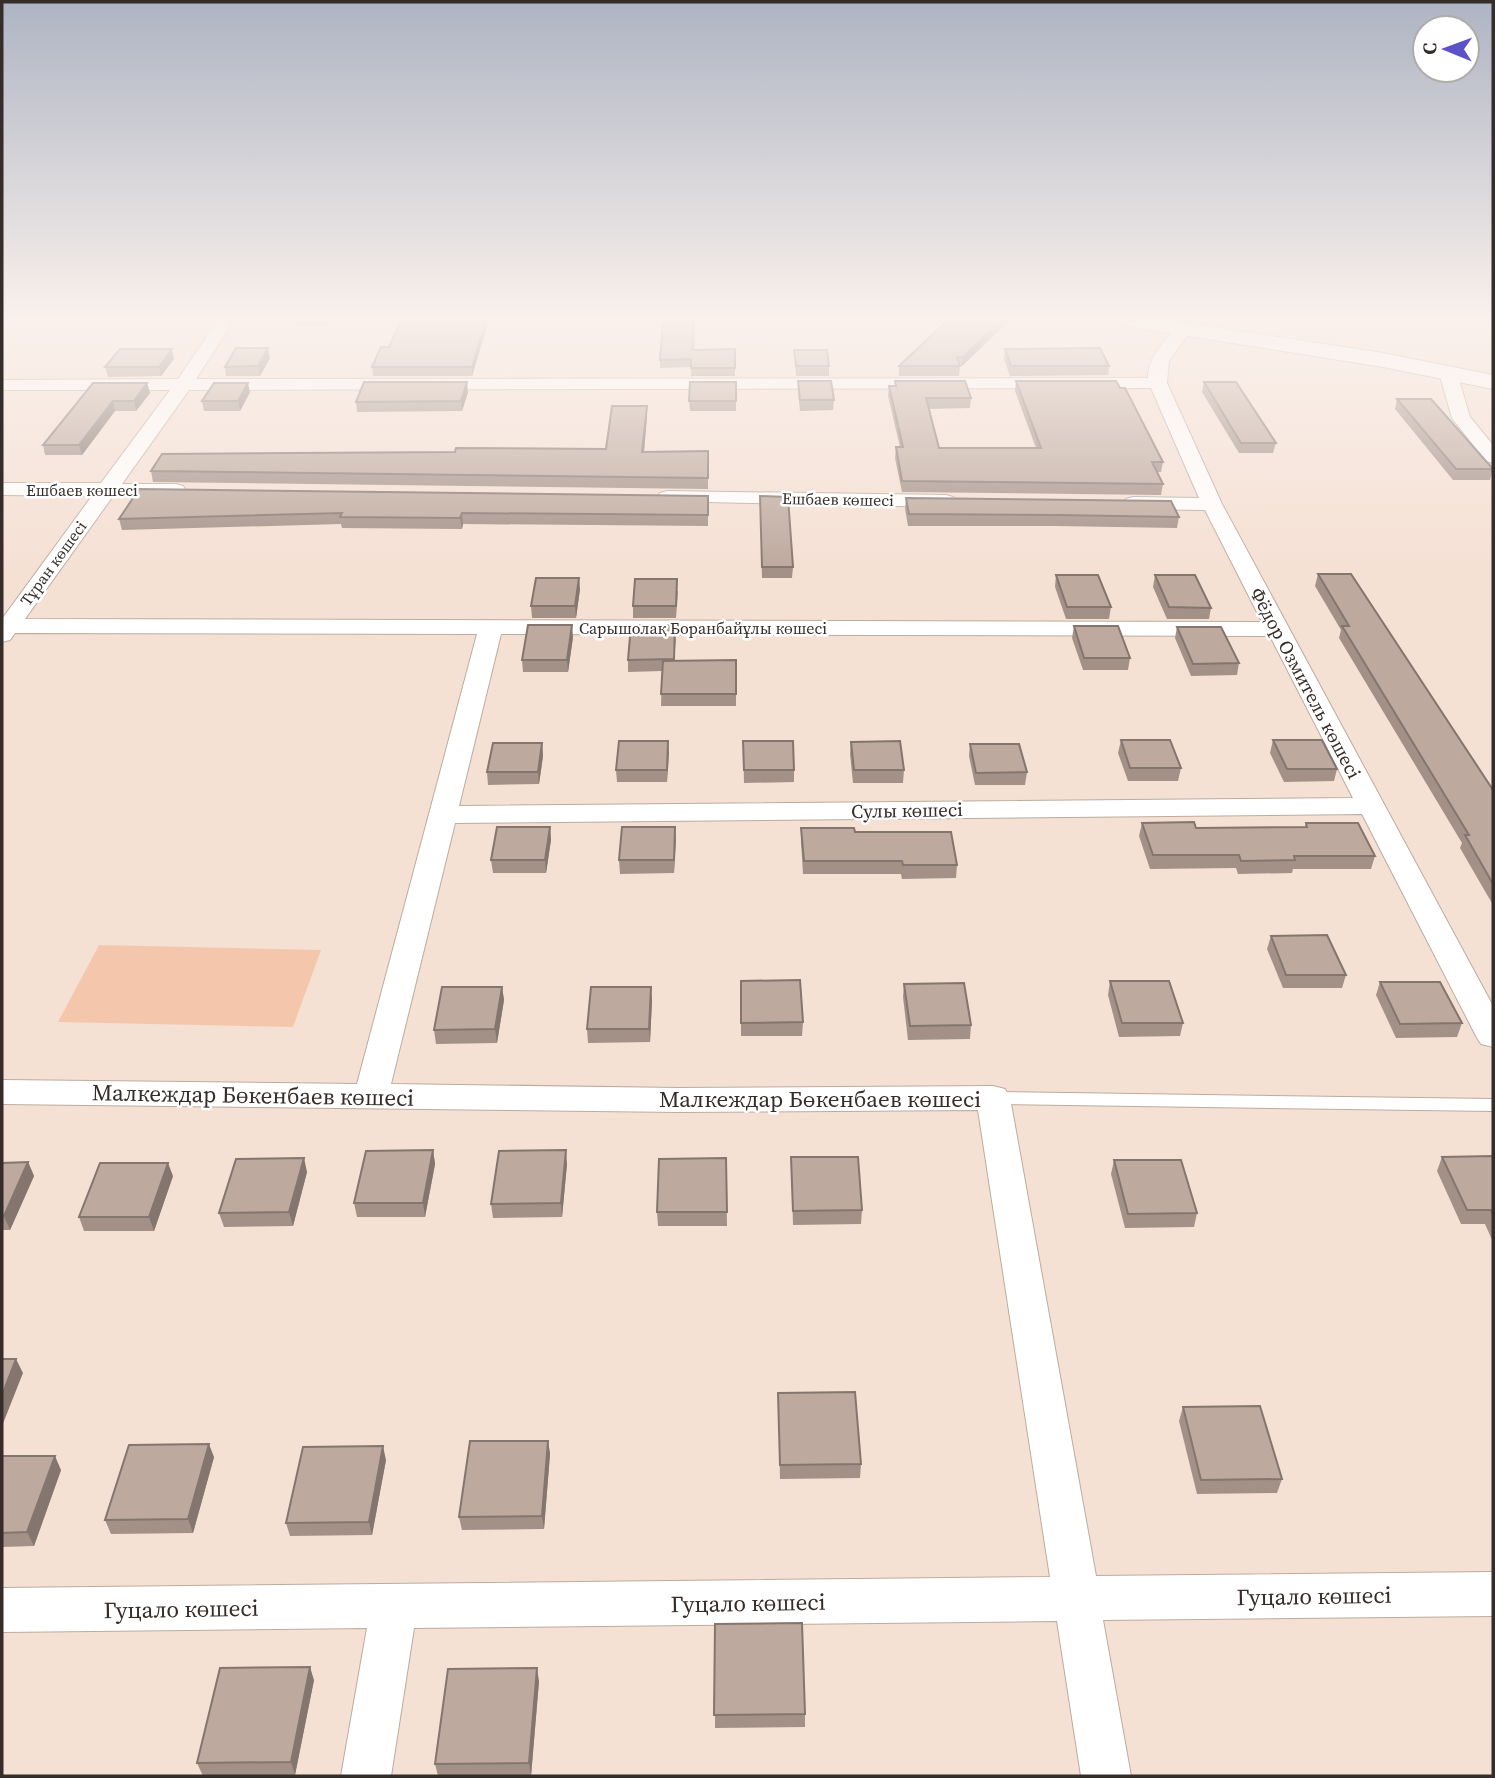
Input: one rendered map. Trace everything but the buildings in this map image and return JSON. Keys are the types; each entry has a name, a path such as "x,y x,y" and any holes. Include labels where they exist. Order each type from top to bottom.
{"street":[{"name":"Тұран көшесі","path":"4,629 170,403"},
{"name":"Фёдор Озмитель көшесі","path":"1167,403 1212,504 1493,1036"},
{"path":"1457,403 1461,418 1493,457"},
{"name":"Ешбаев көшесі","path":"2,489 202,491"},
{"name":"Ешбаев көшесі","path":"645,497 963,501"},
{"path":"1115,503 1212,504"},
{"path":"371,1097 491,628"},
{"name":"Сарышолақ Боранбайұлы көшесі","path":"4,629 1277,629"},
{"name":"Сулы көшесі","path":"443,815 1371,806"},
{"name":"Малкеждар Бөкенбаев көшесі","path":"2,1092 679,1100 993,1098 1079,1600 1106,1776"},
{"name":"Гуцало көшесі","path":"2,1610 1493,1594"},
{"path":"366,1776 394,1606"}],"lane":[{"path":"993,1098 1493,1105"}],"shaded area":[{"path":"99,945 321,950 293,1027 58,1022"}]}
